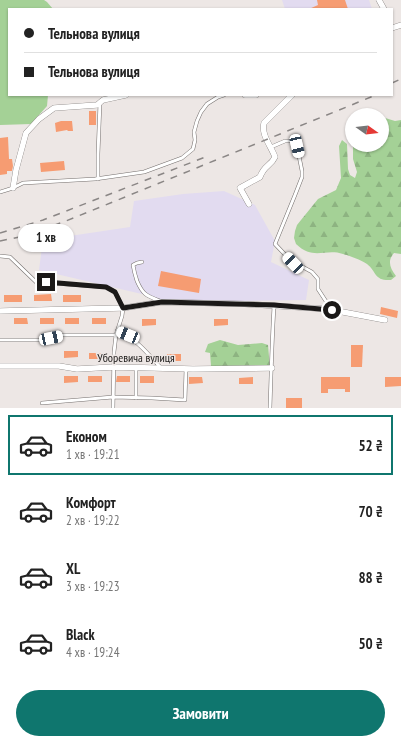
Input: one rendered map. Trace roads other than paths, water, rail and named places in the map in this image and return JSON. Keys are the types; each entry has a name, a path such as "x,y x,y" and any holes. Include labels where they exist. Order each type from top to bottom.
{"street":[{"path":"393,26 401,24"},
{"path":"249,204 240,188 260,176 263,169 274,160 275,157 262,128 264,123 291,96"},
{"path":"13,188 16,170 26,133 39,119 54,108 97,105 103,100 114,97"},
{"path":"0,311 123,308 162,302 274,305 332,310 385,320"},
{"name":"Уборевича вулиця","path":"0,366 59,366 77,369 114,367 186,369 272,368"}],"lane":[{"path":"0,192 23,183 98,179 144,172 182,158 193,149 194,132 201,112 207,104 221,96"},
{"path":"98,179 100,102"},
{"path":"271,147 285,141 292,141 297,146 302,171 300,183 275,244 293,263 312,272 318,279 318,289 332,310"},
{"path":"0,256 10,257 36,282 106,287 115,292 123,308 114,352 113,408"},
{"path":"142,262 133,265 134,273 140,289 146,295 162,302"},
{"path":"270,408 274,305"},
{"path":"0,340 40,340 62,335 117,333 128,335 135,340 161,368"},
{"path":"136,368 136,398"},
{"path":"42,402 114,397 185,400 186,369"}],"railway":[{"path":"393,83 401,79"},
{"path":"0,241 24,236 66,221 374,96"},
{"path":"0,233 43,220 208,156"}]}
